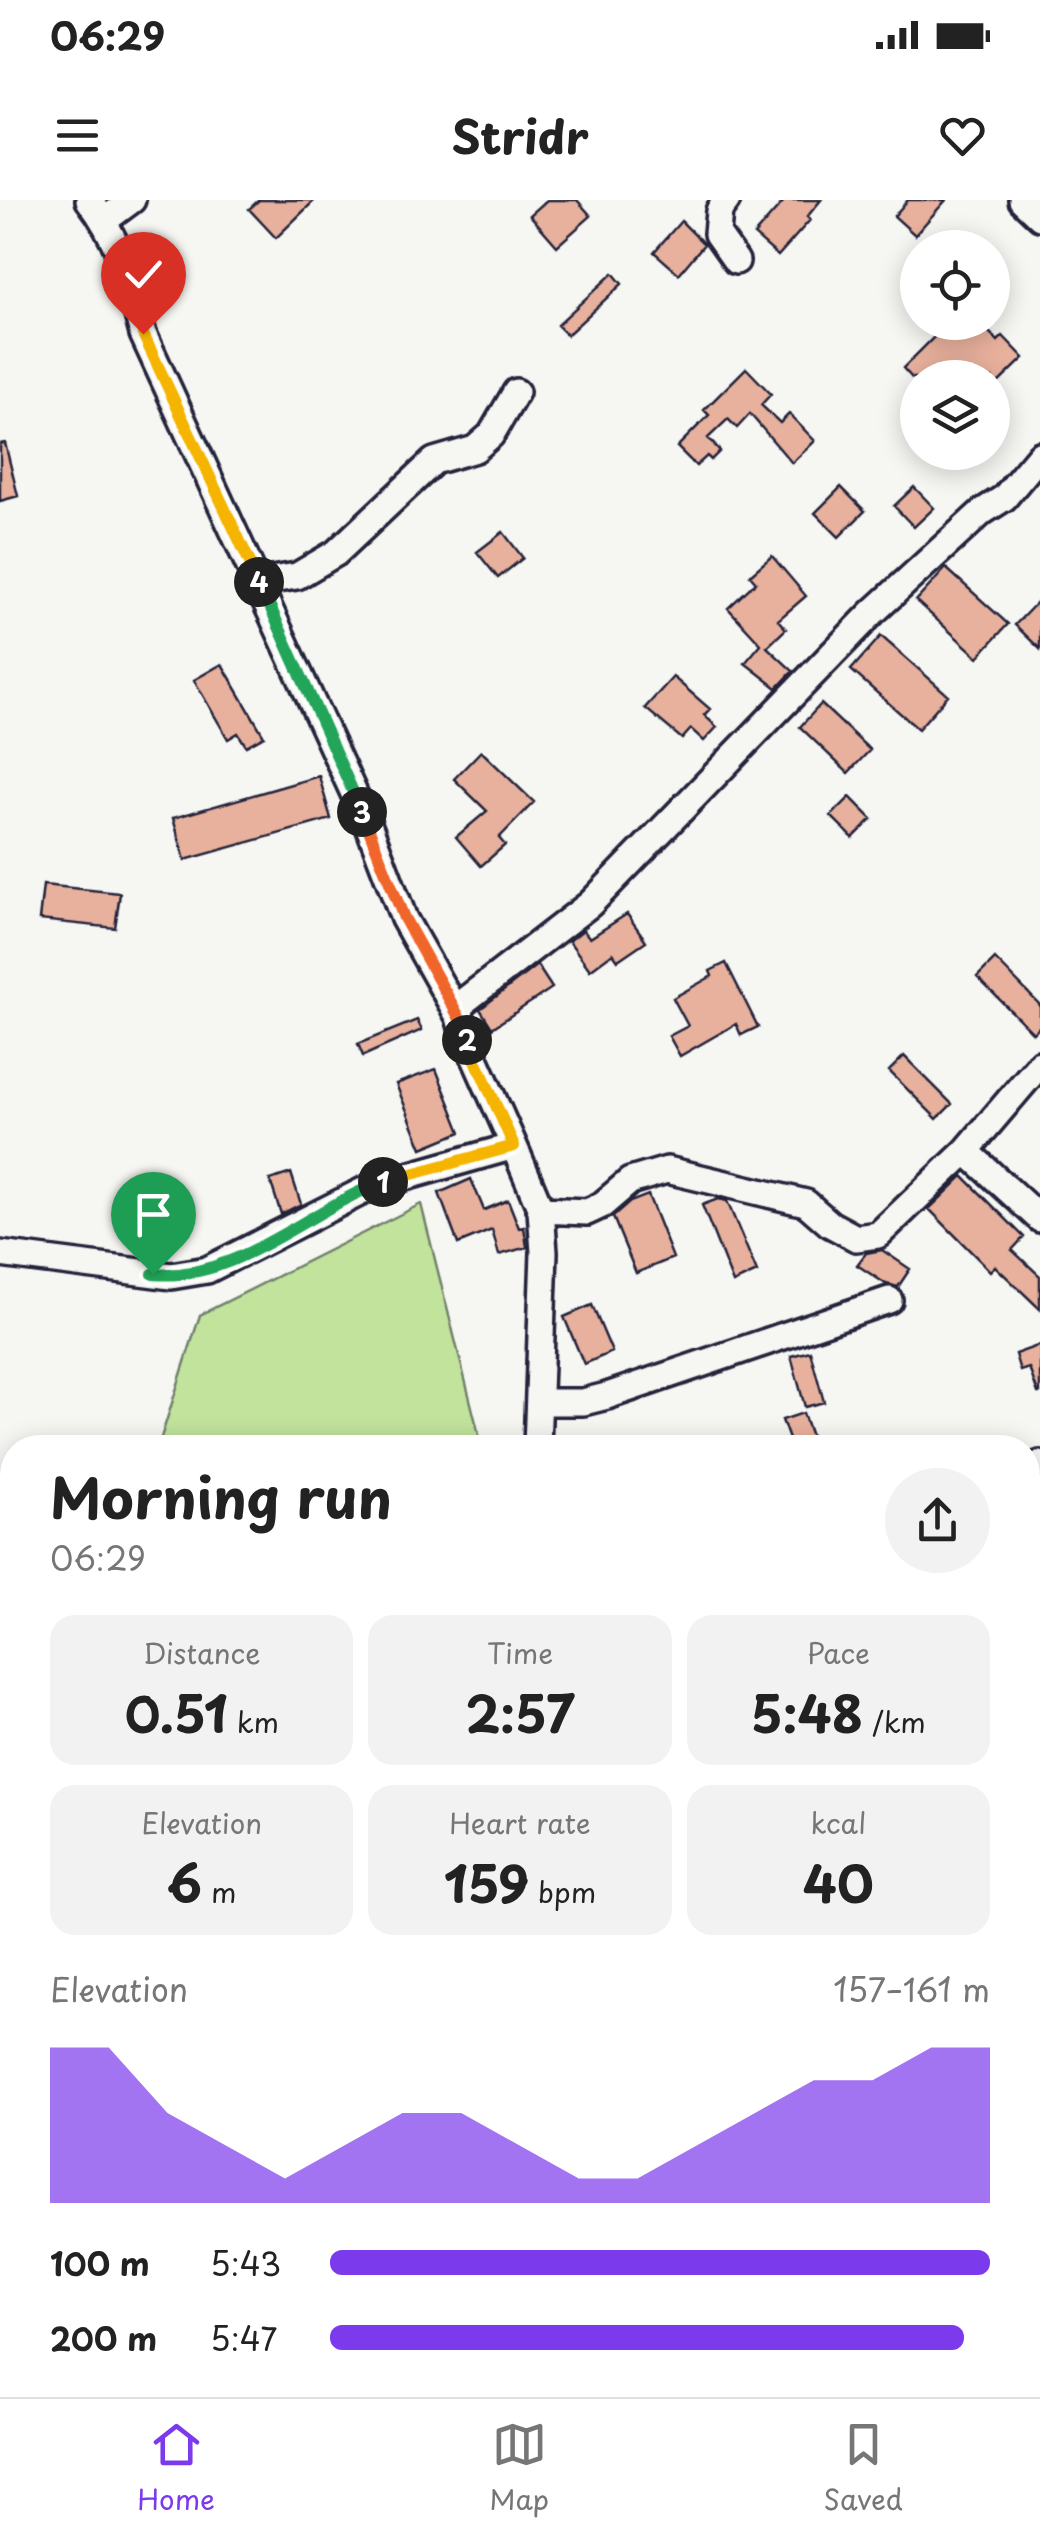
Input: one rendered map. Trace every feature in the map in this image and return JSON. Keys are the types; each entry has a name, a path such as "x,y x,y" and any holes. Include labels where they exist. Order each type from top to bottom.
{"street":[{"path":"132,200 97,210 122,254 143,334 368,824 404,918 459,1017 541,1210 544,1252 539,1435"},
{"path":"727,200 719,211 717,234 736,261"},
{"path":"1022,200 1040,217"},
{"path":"258,582 297,576 336,553 434,462 475,448 492,436 516,392"},
{"path":"459,1017 463,1002 590,904 872,613 982,512 1004,498 1040,455"},
{"path":"541,1210 587,1212 602,1205 630,1181 667,1170 806,1202 830,1224 856,1238 878,1235 966,1150 1040,1064"},
{"path":"0,1254 171,1276 207,1270 373,1186 514,1146"},
{"path":"966,1150 1040,1220"},
{"path":"541,1402 583,1402 607,1396 888,1300"}],"green space":[{"path":"421,1204 479,1435 162,1435 200,1315"}],"building":[{"path":"259,200 315,200 276,238 249,209"},
{"path":"547,200 577,200 591,216 557,246 530,215"},
{"path":"785,200 821,200 807,217 810,220 778,256 754,235"},
{"path":"908,200 946,200 919,230 909,230 894,216"},
{"path":"681,221 704,244 679,274 654,252"},
{"path":"613,273 622,284 567,335 557,325"},
{"path":"931,340 1007,340 1024,358 1010,372 1010,360 911,360"},
{"path":"746,368 771,394 761,405 780,423 789,414 815,441 792,463 750,414 737,428 728,419 708,438 720,451 696,466 677,447 709,415 704,410"},
{"path":"5,443 18,496 0,501 0,444"},
{"path":"841,487 865,511 839,537 815,513"},
{"path":"914,487 934,508 914,527 894,506"},
{"path":"503,532 523,558 498,578 477,552"},
{"path":"772,556 806,596 778,620 786,629 767,647 793,671 777,688 745,663 761,644 728,608 756,582 750,575"},
{"path":"946,568 1008,624 978,657 916,601"},
{"path":"1040,599 1040,649 1015,625"},
{"path":"881,636 948,695 918,729 851,670"},
{"path":"222,664 264,736 246,746 238,733 228,739 194,680"},
{"path":"673,677 710,709 704,715 717,727 704,741 691,729 682,739 645,708"},
{"path":"821,704 870,750 848,773 800,727"},
{"path":"481,751 534,802 499,838 505,845 481,866 456,837 487,811 454,779"},
{"path":"319,776 331,819 185,860 173,818"},
{"path":"850,797 872,819 853,838 831,816"},
{"path":"43,885 120,893 115,928 39,920"},
{"path":"627,914 646,941 618,960 613,953 590,970 569,941 583,930 590,938"},
{"path":"995,959 1040,1005 1040,1026 1033,1033 977,977"},
{"path":"726,963 758,1027 741,1035 736,1024 680,1056 669,1036 688,1026 673,998 712,976 710,971"},
{"path":"537,965 552,988 492,1028 480,1009"},
{"path":"417,1020 422,1030 363,1056 358,1044"},
{"path":"904,1056 952,1104 937,1119 889,1071"},
{"path":"436,1069 461,1132 422,1148 396,1084"},
{"path":"291,1173 301,1204 281,1214 270,1180"},
{"path":"963,1176 1024,1237 1012,1250 1040,1276 1040,1309 995,1266 990,1271 929,1209"},
{"path":"471,1179 484,1210 508,1200 519,1228 524,1227 527,1247 499,1255 492,1230 458,1244 439,1193"},
{"path":"648,1195 673,1258 636,1273 613,1217 630,1202"},
{"path":"718,1199 727,1201 757,1272 733,1283 702,1205"},
{"path":"882,1250 910,1269 898,1287 886,1284 857,1265 866,1253"},
{"path":"592,1305 612,1352 584,1364 564,1317"},
{"path":"1040,1345 1038,1393 1029,1368 1020,1371 1015,1354"},
{"path":"810,1351 824,1402 805,1407 791,1356"},
{"path":"803,1413 811,1435 787,1435 782,1420"}],"route":[{"path":"143,334 368,824 404,918 459,1017 514,1146 373,1186 207,1270 171,1276 153,1274"}]}
